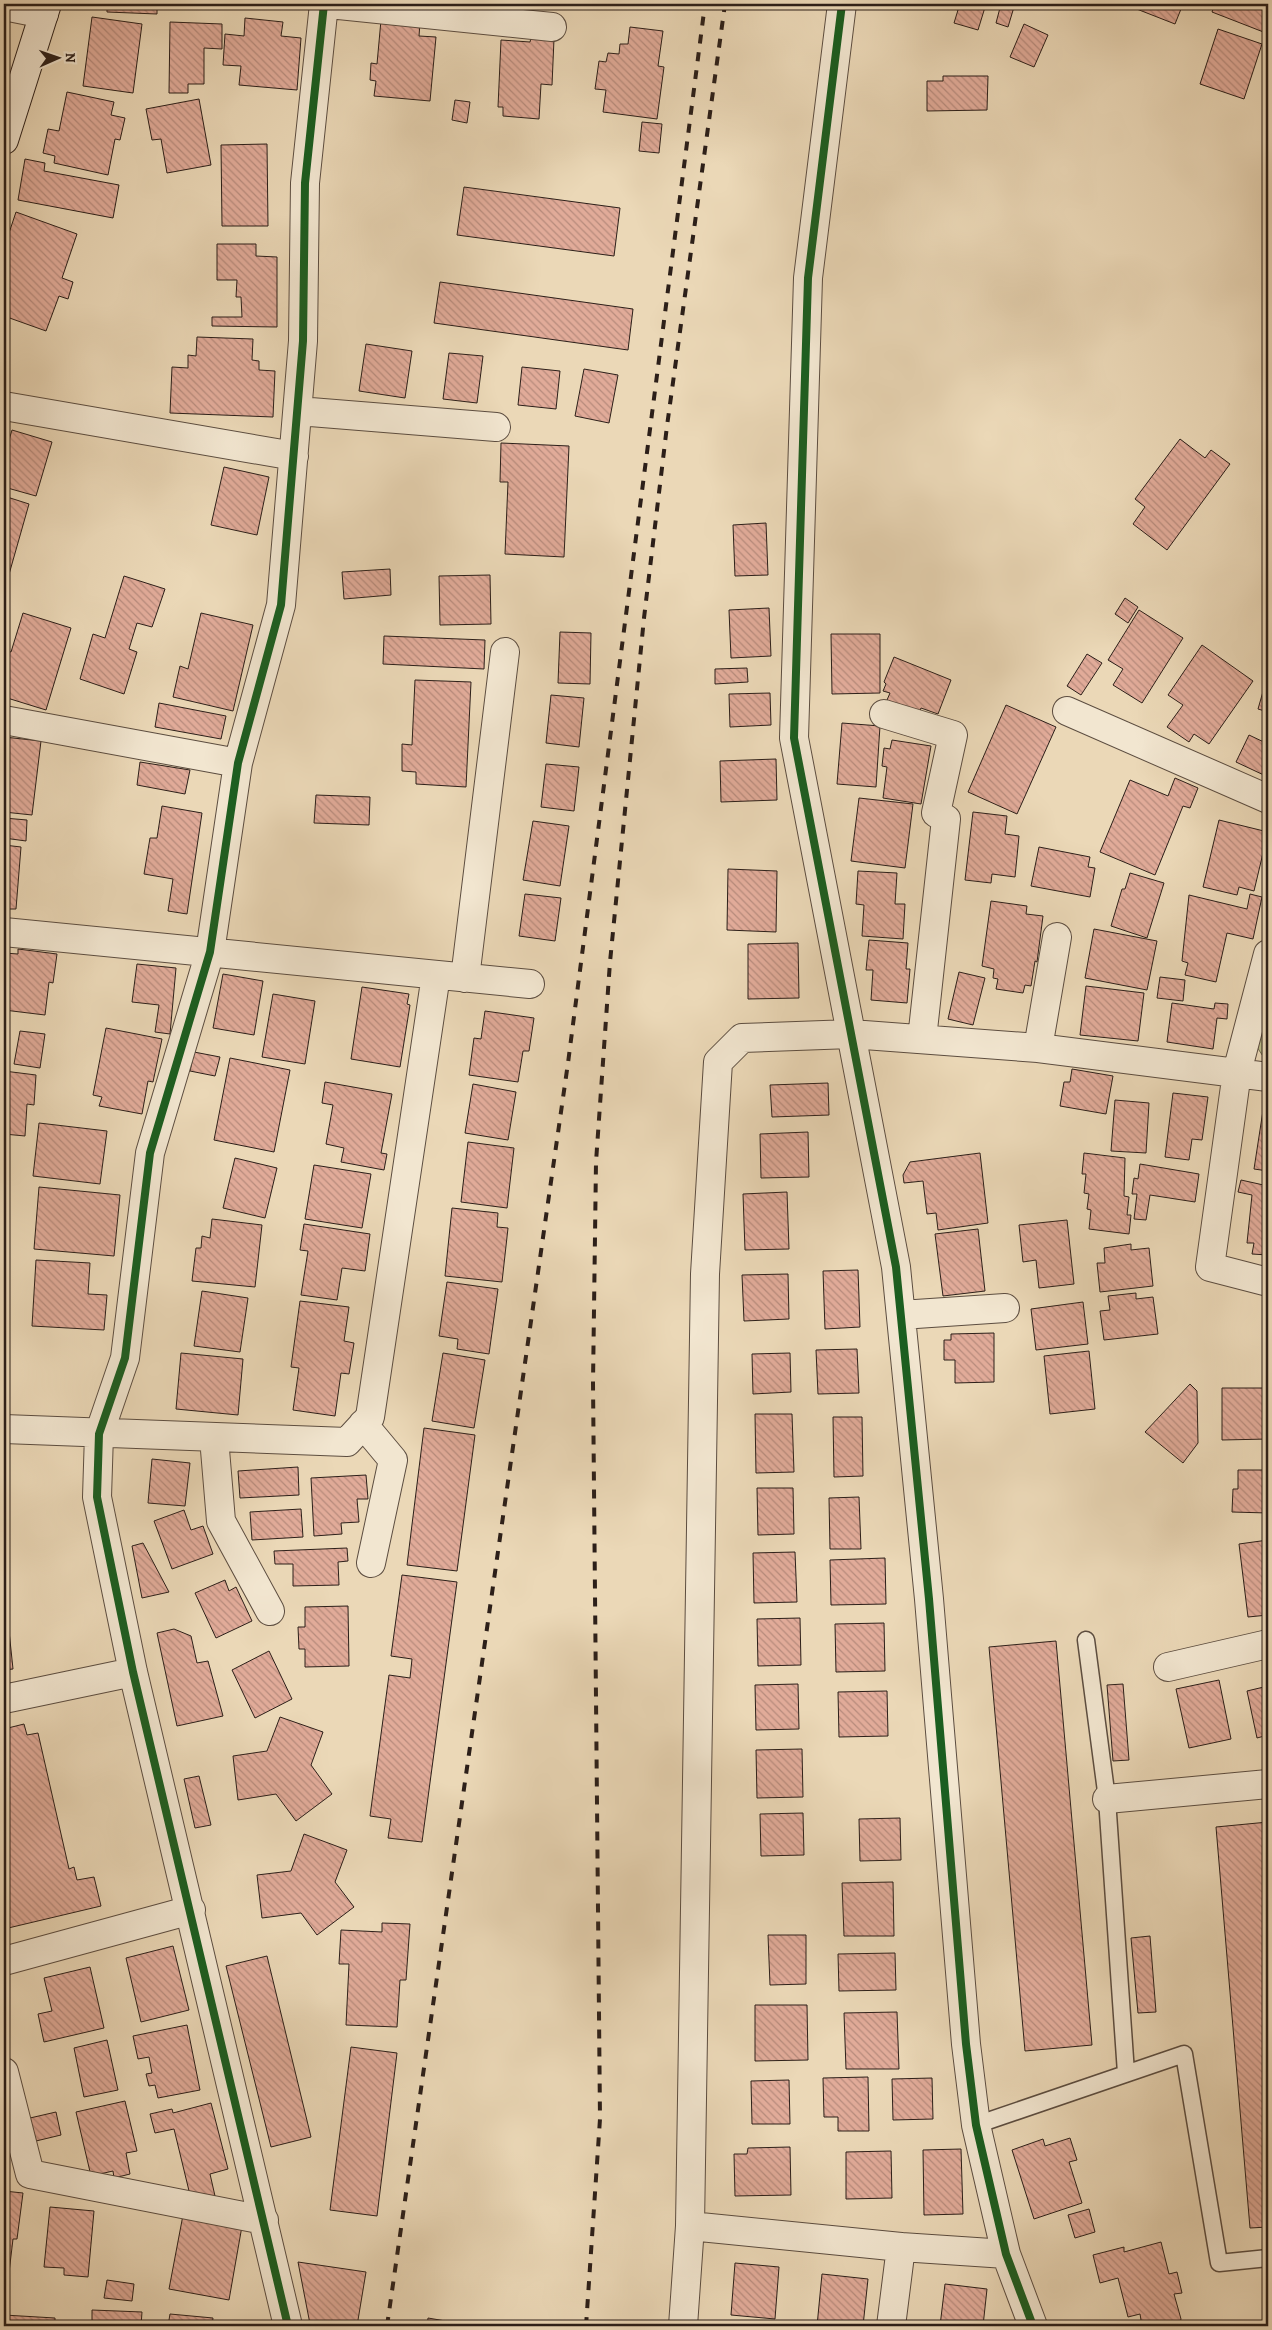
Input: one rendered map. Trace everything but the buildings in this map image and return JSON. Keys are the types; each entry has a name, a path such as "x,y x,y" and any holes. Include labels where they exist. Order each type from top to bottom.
{"street":[{"path":"288,2326 134,1672 97,1497 99,1434 125,1358 150,1153 210,952 238,763 281,605 303,341 304,182 324,4"},
{"path":"329,4 552,27"},
{"path":"842,4 808,278 794,738 896,1267 929,1599 966,2044 976,2125 1006,2254 1033,2326"},
{"path":"4,6 45,9 4,140"},
{"path":"4,406 294,456"},
{"path":"298,411 496,428"},
{"path":"465,978 505,652"},
{"path":"1068,711 1268,799"},
{"path":"884,714 953,735 936,813 946,819 922,1039"},
{"path":"4,720 238,763"},
{"path":"4,932 530,984"},
{"path":"1038,1048 1057,937"},
{"path":"1268,954 1237,1072 1210,1267 1268,1282"},
{"path":"4,1429 347,1442 370,1417 436,975"},
{"path":"683,2326 690,2226 705,1284 718,1062 742,1038 851,1034 1038,1048 1268,1077"},
{"path":"901,1315 1005,1308"},
{"path":"363,1424 393,1460 371,1563"},
{"path":"214,1438 221,1521 270,1611"},
{"path":"1168,1667 1268,1644"},
{"path":"4,1699 134,1672"},
{"path":"1107,1799 1268,1784"},
{"path":"4,1961 191,1910"},
{"path":"4,2072 30,2174 264,2220"},
{"path":"690,2226 1006,2254"},
{"path":"891,2326 901,2246"}],"lane":[{"path":"1086,1640 1107,1799 1126,2073"},
{"path":"976,2125 1184,2054 1219,2263 1268,2258"}],"green space":[{"path":"1268,1005 1268,1064 1257,1047"}],"railway":[{"path":"387,2326 568,1063 705,4"},
{"path":"586,2326 600,2119 593,1383 596,1162 610,962 644,618 667,426 725,4"}],"cycle path":[{"path":"288,2326 133,1672 97,1497 99,1434 125,1358 150,1153 210,952 238,763 281,605 303,341 305,183 324,4"},
{"path":"842,4 808,278 794,738 896,1267 929,1599 966,2044 976,2125 1006,2254 1033,2326"}]}
